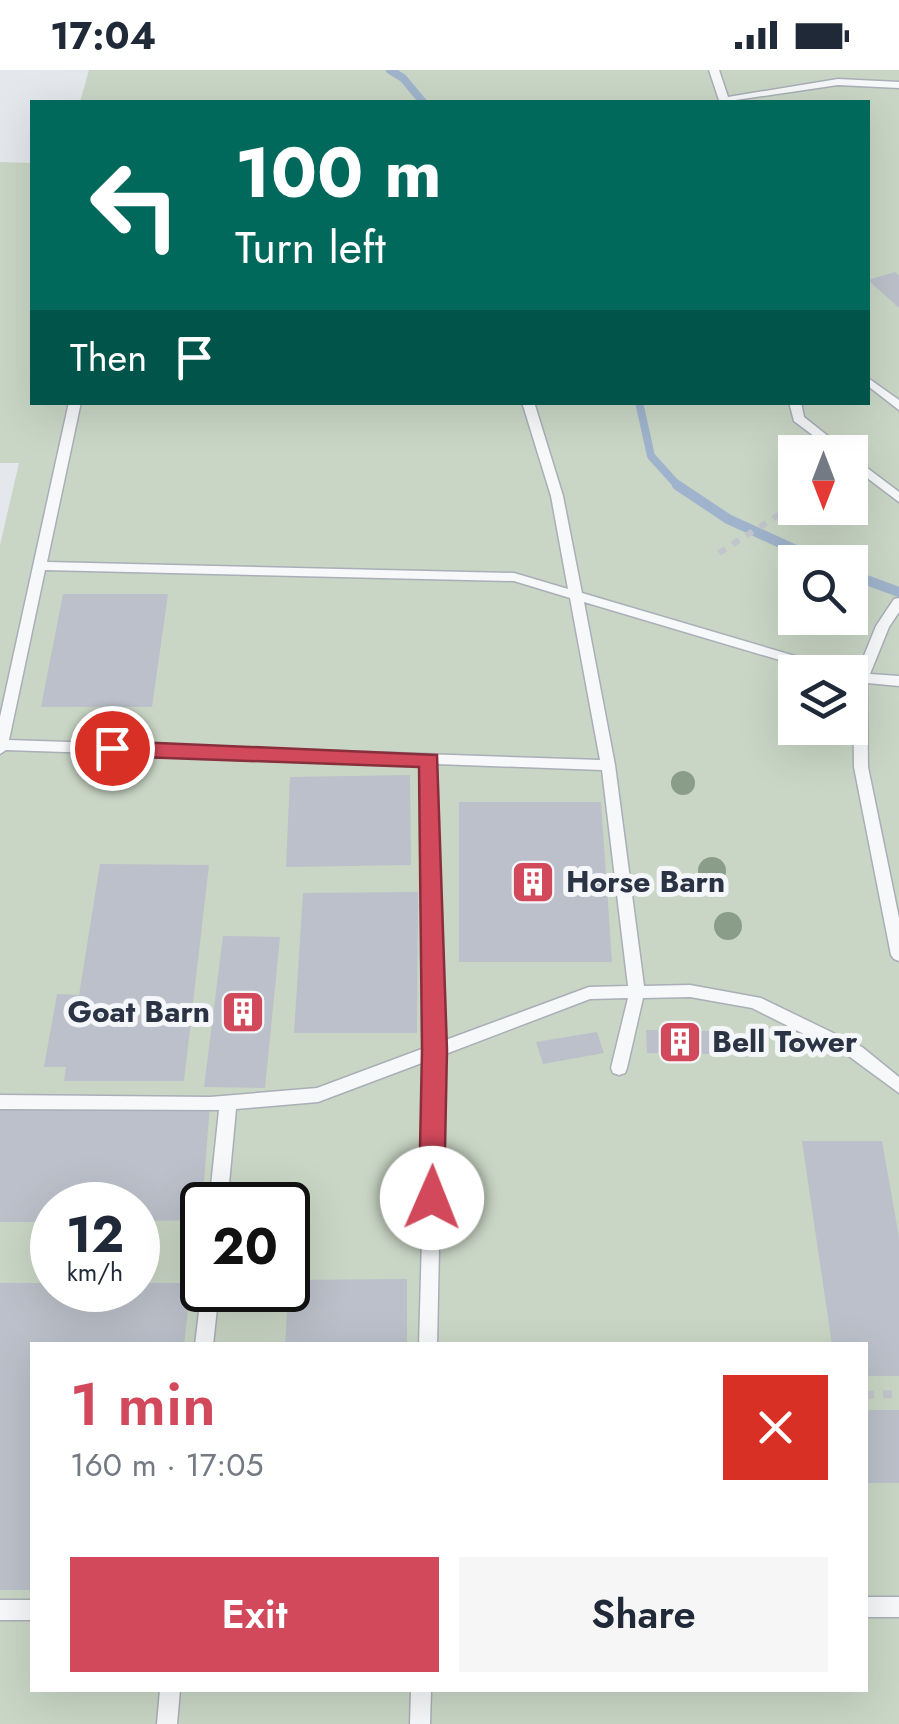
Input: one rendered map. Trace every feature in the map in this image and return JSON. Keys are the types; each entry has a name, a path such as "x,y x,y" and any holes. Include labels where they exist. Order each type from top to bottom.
{"lane":[{"path":"714,70 724,100"},
{"path":"730,100 838,82 899,85"},
{"path":"870,383 899,406"},
{"path":"74,405 0,746 608,765"},
{"path":"529,405 557,496 608,765 637,992 619,1068"},
{"path":"796,405 798,418 820,435"},
{"path":"868,473 899,498"},
{"path":"40,566 514,577 778,655"},
{"path":"868,655 899,602"},
{"path":"868,680 899,681"},
{"path":"860,745 899,955"},
{"path":"428,1342 434,1050 429,760"},
{"path":"0,1102 228,1103 318,1095 588,993 690,991 755,1002 856,1052 899,1086"},
{"path":"220,1182 228,1103"},
{"path":"204,1342 208,1312"},
{"path":"868,1607 899,1607"},
{"path":"0,1610 30,1610"},
{"path":"167,1724 170,1692"},
{"path":"420,1724 421,1692"}],"path":[{"path":"719,552 778,515"},
{"path":"868,1394 899,1394"}],"green space":[{"path":"89,70 899,70 899,1724 0,1724 0,545 19,463 0,463 0,162 30,163 30,405 870,405 870,100 81,100"}],"building":[{"path":"895,272 899,276 899,308 870,282"},
{"path":"63,594 168,594 152,707 41,707"},
{"path":"410,775 411,865 286,867 290,777"},
{"name":"Horse Barn","path":"459,802 601,802 612,962 459,962"},
{"path":"100,864 209,865 184,1081 64,1081 66,1067 44,1067 57,994 79,995"},
{"path":"418,892 417,1033 294,1033 303,893"},
{"name":"Goat Barn","path":"223,936 280,937 265,1088 204,1087"},
{"name":"Bell Tower","path":"646,1030 712,1031 714,1054 647,1053"},
{"path":"597,1032 604,1053 543,1064 536,1042"},
{"path":"210,1104 204,1182 180,1182 180,1220 160,1221 160,1182 30,1182 30,1222 0,1222 0,1109"},
{"path":"802,1141 882,1141 899,1237 899,1376 868,1376 868,1342 832,1342"},
{"path":"407,1279 407,1342 285,1342 287,1312 310,1312 310,1280"},
{"path":"0,1283 30,1283 30,1312 160,1312 160,1283 180,1283 180,1312 188,1312 184,1342 30,1342 30,1590 0,1590"},
{"path":"868,1410 899,1410 899,1483 868,1483"}],"waterway":[{"path":"390,70 403,78 421,100"},
{"path":"640,405 651,456 677,485"},
{"path":"677,485 728,519 785,545"},
{"path":"868,581 899,592"}],"place":[{"name":"Horse Barn","path":"533,882"},
{"name":"Goat Barn","path":"243,1012"},
{"name":"Bell Tower","path":"680,1042"}],"route":[{"path":"112,748 429,760 434,1050 432,1198"}]}
